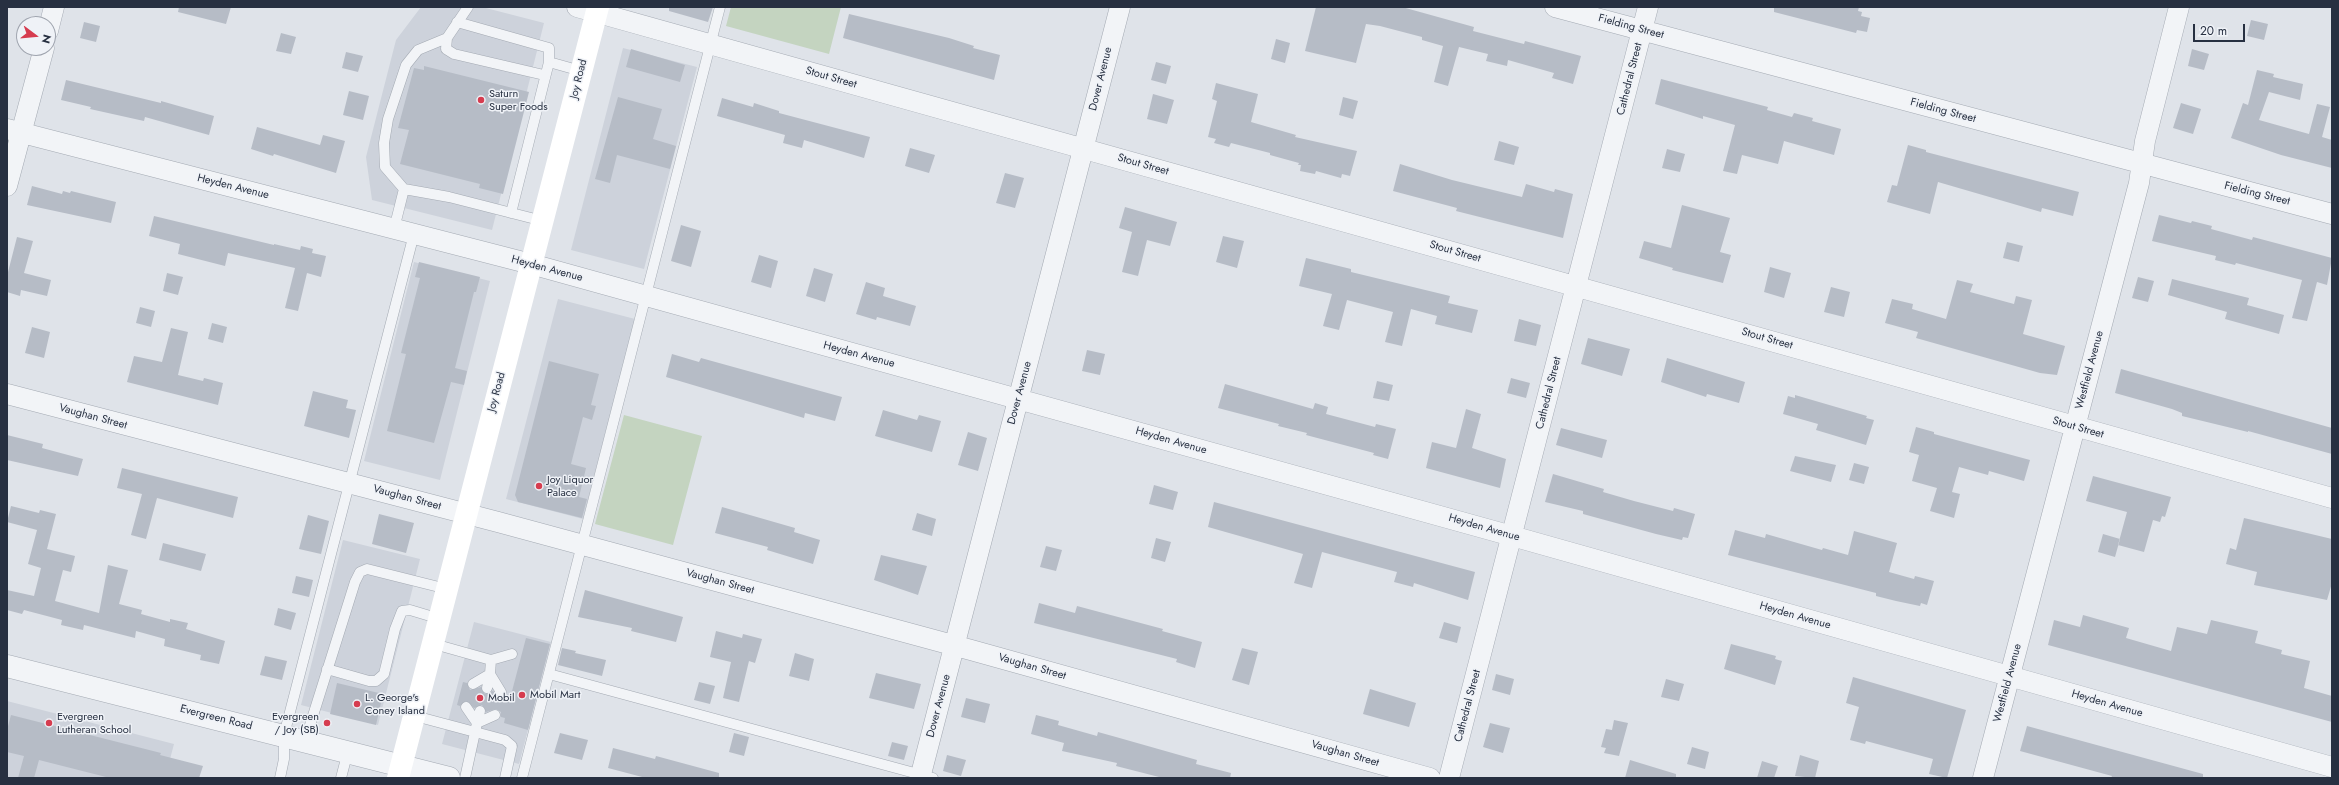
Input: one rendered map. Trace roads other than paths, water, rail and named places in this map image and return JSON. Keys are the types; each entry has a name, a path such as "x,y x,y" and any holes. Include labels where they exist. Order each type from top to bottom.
{"main road":[{"name":"Joy Road","path":"400,772 434,644 465,513 543,221 581,71 591,9"}],"street":[{"name":"Dover Avenue","path":"925,777 955,646 1120,7"},
{"name":"Fielding Street","path":"1555,7 2332,214"},
{"name":"Cathedral Street","path":"1449,778 1648,7"},
{"name":"Westfield Avenue","path":"1983,778 2139,183 2141,164 2179,7"},
{"name":"Stout Street","path":"591,9 711,44 2332,498"},
{"path":"7,186 14,131 41,56"},
{"name":"Heyden Avenue","path":"14,131 531,264 1512,536 2332,767"},
{"name":"Vaughan Street","path":"7,394 465,513 955,646 1430,778"},
{"name":"Evergreen Road","path":"7,666 348,751 400,772 448,778"}],"lane":[{"path":"468,7 447,38 446,49 454,54 544,75"},
{"path":"522,778 720,7"},
{"path":"457,22 549,48 549,62 544,75 511,213"},
{"path":"447,38 418,50 406,64 388,119 384,143 385,167 404,189 449,197 543,221"},
{"path":"549,62 581,71"},
{"path":"394,229 404,189"},
{"path":"280,778 284,760 284,735 414,234"},
{"path":"305,741 355,582 360,572 367,569 447,588"},
{"path":"327,669 369,681 376,681 384,674 395,629 402,611 410,610 440,619"},
{"path":"434,644 492,660 512,654"},
{"path":"487,688 492,660"},
{"path":"473,684 490,674"},
{"path":"490,674 502,692"},
{"path":"549,674 925,777"},
{"path":"466,707 477,727"},
{"path":"465,778 480,711"},
{"path":"477,727 495,715"},
{"path":"415,716 477,727 505,740 512,746 505,778"},
{"path":"341,778 348,751"}],"place":[{"name":"Saturn Super Foods","path":"481,100"},
{"name":"Joy Liquor Palace","path":"539,486"},
{"name":"Mobil Mart","path":"522,695"},
{"name":"Mobil","path":"480,698"},
{"name":"L. George's Coney Island","path":"357,704"},
{"name":"Evergreen Lutheran School","path":"49,723"},
{"name":"Evergreen / Joy (SB)","path":"327,723"}]}
